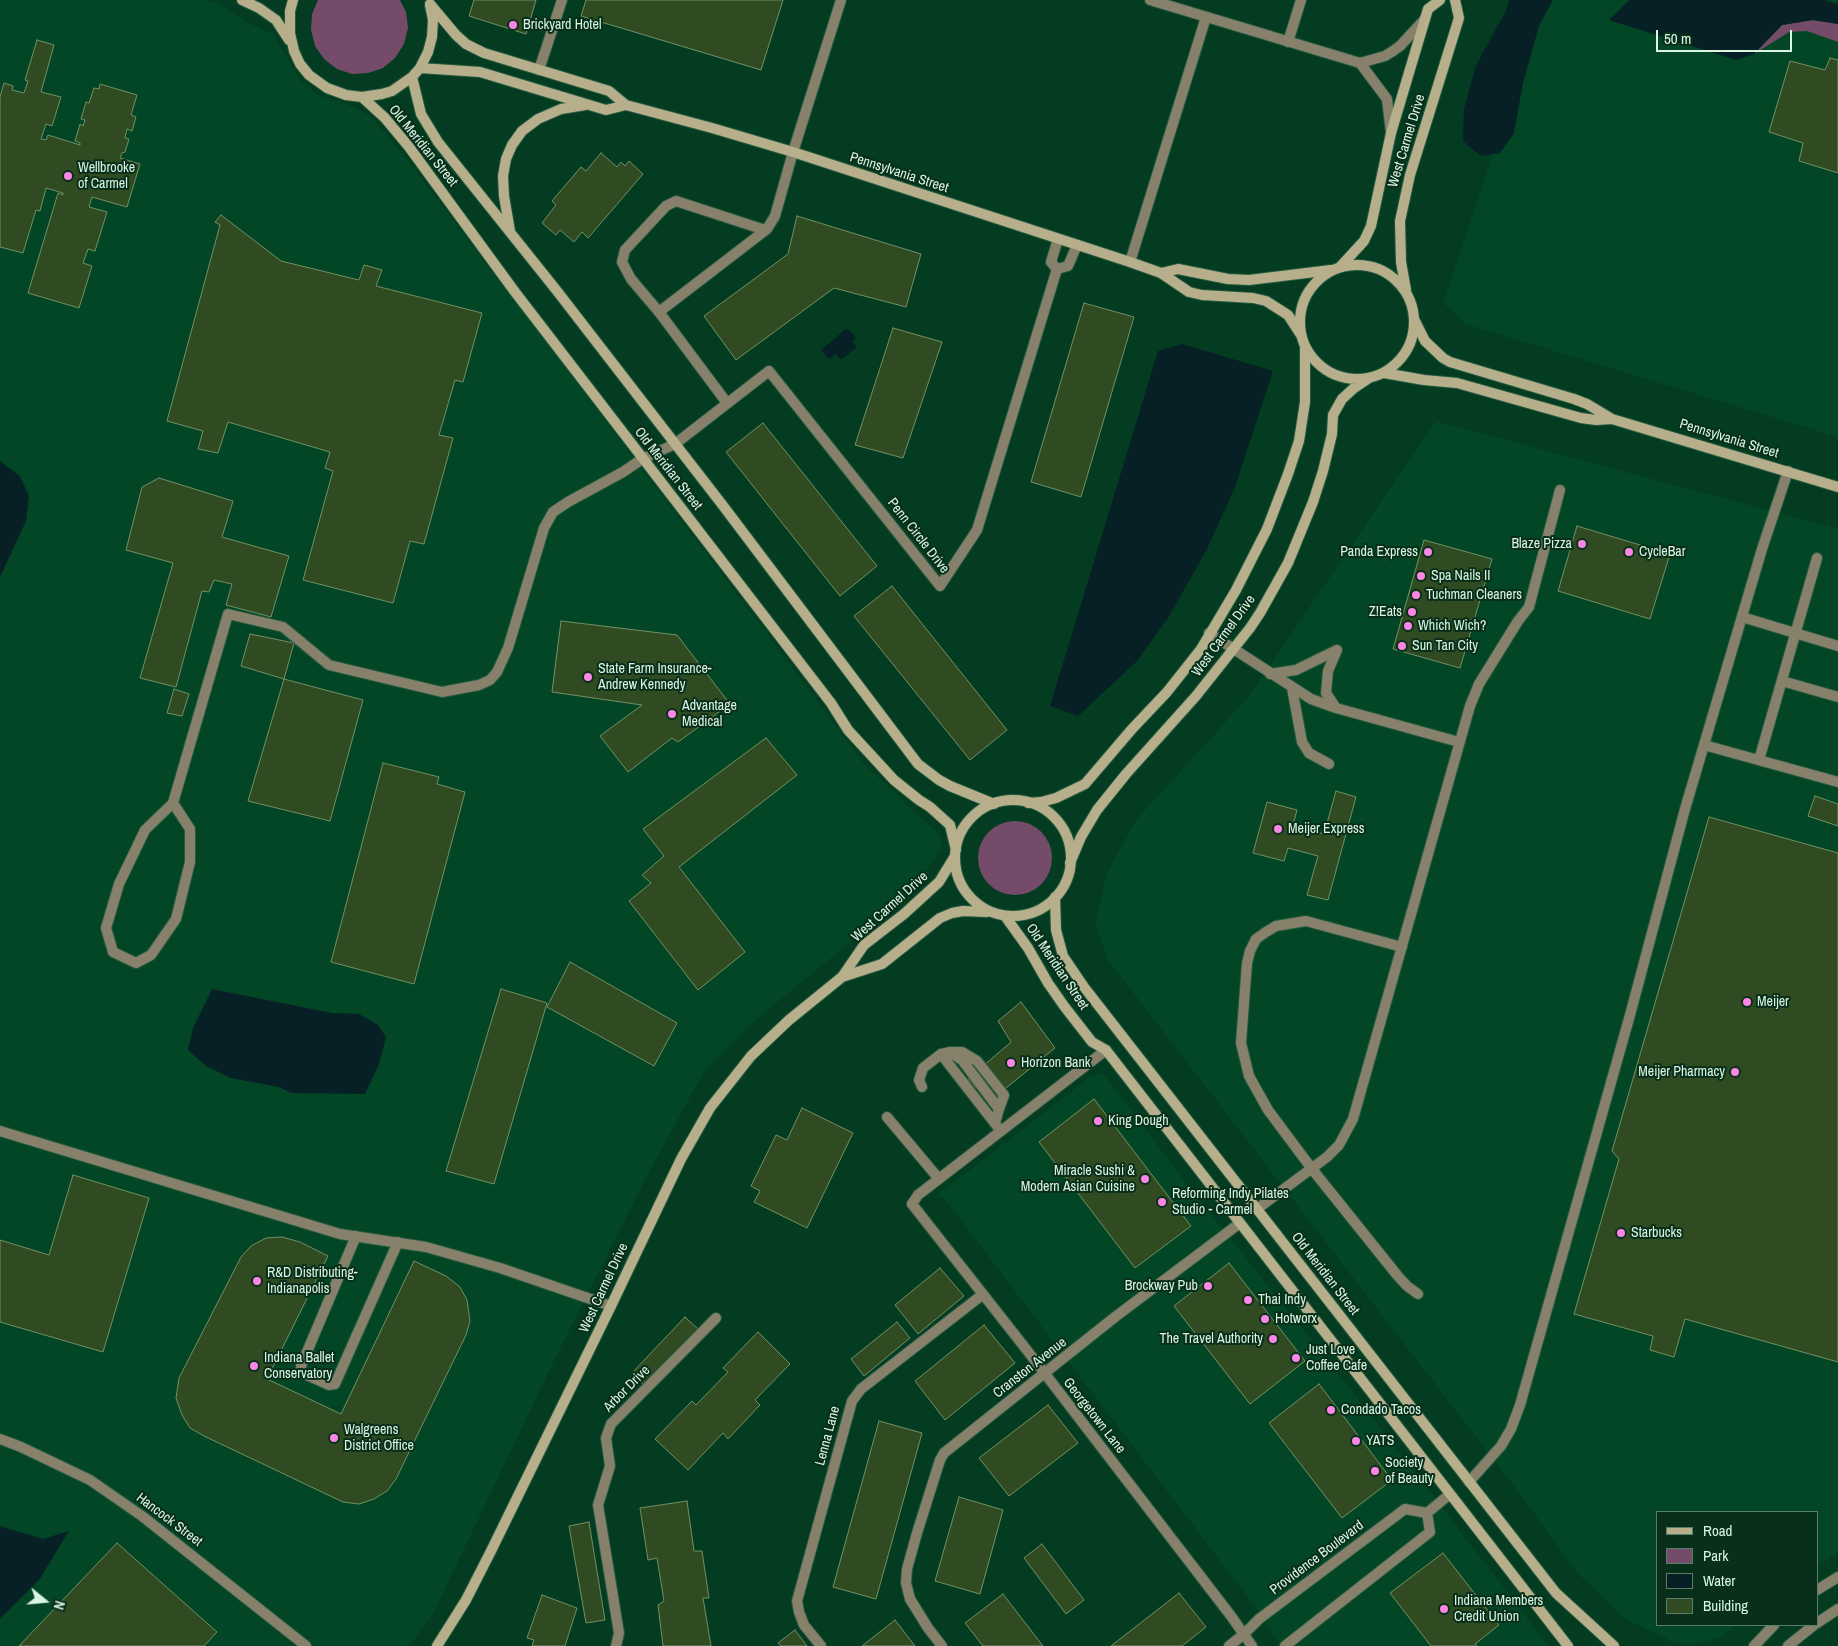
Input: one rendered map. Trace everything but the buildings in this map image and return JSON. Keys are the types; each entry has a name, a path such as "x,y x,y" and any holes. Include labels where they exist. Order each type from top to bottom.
{"main road":[{"path":"242,0 264,11 276,20 292,44 300,64 320,84 333,91 362,97 382,94 392,90 412,77 420,68 428,52 432,37 433,20 429,2"},
{"path":"292,44 289,22 293,0"},
{"name":"West Carmel Drive","path":"1337,269 1364,241 1371,226 1391,133 1428,9 1440,0"},
{"name":"West Carmel Drive","path":"1406,294 1401,262 1400,221 1410,175 1460,18 1455,0"},
{"name":"Pennsylvania Street","path":"429,2 456,35 475,49 609,91 626,105 793,152 1130,262 1161,273 1195,294 1266,301 1288,315 1301,335"},
{"name":"Pennsylvania Street","path":"420,68 480,72 606,110 626,105"},
{"name":"Old Meridian Street","path":"412,77 426,124 452,160 558,291 918,764 950,786 994,804"},
{"name":"Old Meridian Street","path":"362,97 391,124 409,147 515,292 831,703 848,730 894,780 935,811 950,825 956,853"},
{"path":"510,232 503,176 506,159 512,145 528,125 538,119 561,109 589,104"},
{"path":"1361,265 1381,270 1393,278 1406,294 1412,306 1414,320 1411,341 1405,354 1384,373 1370,378 1354,380 1332,374 1314,361 1305,348 1301,335 1300,314 1307,293 1321,277 1337,269 1361,265"},
{"name":"Pennsylvania Street","path":"1161,273 1178,269 1228,279 1249,280 1337,269"},
{"name":"Pennsylvania Street","path":"1414,320 1425,341 1450,362 1574,399 1587,404 1612,419 1838,486"},
{"name":"West Carmel Drive","path":"1028,802 1041,802 1056,798 1085,784 1179,678 1201,649 1236,590 1262,538 1288,474 1299,441 1304,402 1305,348"},
{"name":"Pennsylvania Street","path":"1384,373 1456,383 1581,418 1596,420 1612,419"},
{"name":"West Carmel Drive","path":"1070,863 1081,837 1102,803 1235,649 1276,586 1300,536 1323,471 1332,434 1334,415 1342,399 1354,388 1370,378"},
{"path":"1012,801 1028,802 1049,813 1063,830 1070,852 1070,863 1066,882 1049,904 1032,913 1005,916 982,907 965,890 958,874 956,853 965,826 983,809 994,804 1012,801"},
{"name":"West Carmel Drive","path":"437,1646 466,1600 612,1306 681,1159 710,1108 751,1056 789,1020 842,977 864,945 904,914 939,882 956,853"},
{"name":"Old Meridian Street","path":"1056,897 1056,930 1066,963 1556,1593 1614,1646"},
{"name":"West Carmel Drive","path":"842,977 882,964 940,918 952,913 977,910 992,912"},
{"name":"Old Meridian Street","path":"1005,916 1028,948 1064,1006 1092,1042 1106,1050 1568,1646"}],"street":[{"path":"539,70 562,0"},
{"path":"659,312 764,230 775,216 841,0"},
{"path":"1150,0 1360,63 1385,56 1393,51 1426,18"},
{"path":"1288,42 1301,0"},
{"path":"1130,262 1206,17"},
{"path":"1360,63 1387,99 1391,133"},
{"path":"728,404 659,312 630,279 622,262 626,250 666,206 676,201 764,230"},
{"name":"Penn Circle Drive","path":"1057,269 1051,262 1058,239"},
{"name":"Penn Circle Drive","path":"1057,269 1068,266 1077,245"},
{"name":"Penn Circle Drive","path":"173,803 228,614 283,627 329,665 442,692 479,685 490,680 497,672 508,648 544,528 553,512 642,459 675,444 769,371 940,586 977,530 1057,269"},
{"path":"1469,1482 1501,1446 1511,1429 1520,1405 1704,745 1788,471"},
{"path":"1257,1209 1312,1169 1339,1144 1353,1119 1459,742 1476,689 1518,621 1529,607 1560,490"},
{"path":"1759,760 1817,558"},
{"path":"1742,617 1838,646"},
{"path":"1209,633 1311,699 1336,708 1459,742"},
{"path":"1270,674 1296,670 1337,650 1328,671 1326,693 1336,708"},
{"path":"1782,680 1838,698"},
{"path":"1292,688 1302,742 1310,753 1329,764"},
{"path":"1704,745 1838,782"},
{"path":"173,803 190,829 190,862 176,919 151,955 136,963 113,952 106,928 119,884 145,830 173,803"},
{"path":"1402,947 1306,921 1276,926 1256,939 1250,950 1245,973 1241,1043 1249,1076 1268,1110 1312,1169 1397,1275 1418,1294"},
{"path":"887,1117 939,1179 998,1128 1106,1050"},
{"path":"945,1053 998,1128"},
{"path":"945,1053 962,1060 999,1109 998,1128"},
{"path":"922,1087 919,1080 923,1068 945,1053"},
{"path":"0,1131 340,1234 426,1247 500,1268 612,1306"},
{"name":"Georgetown Lane","path":"939,1179 918,1196 912,1204 1231,1616 1252,1646"},
{"name":"Cranston Avenue","path":"942,1646 910,1599 906,1581 916,1533 944,1453 1115,1317 1240,1223"},
{"path":"356,1236 301,1366 302,1373 329,1385 335,1384 398,1242"},
{"name":"Lenna Lane","path":"821,1646 804,1625 797,1601 852,1401 861,1389 982,1295"},
{"name":"Arbor Drive","path":"616,1646 618,1633 598,1505 610,1466 606,1438 611,1424 716,1318"},
{"name":"Hancock Street","path":"0,1439 90,1480 128,1506 306,1646"},
{"path":"1285,1646 1430,1532 1427,1513 1450,1494"},
{"name":"Providence Boulevard","path":"1229,1646 1244,1635 1259,1619 1405,1509 1427,1513"},
{"path":"1818,1589 1838,1577"},
{"path":"1818,1622 1838,1609"},
{"path":"1754,1646 1773,1626"},
{"path":"1788,1646 1813,1626"}],"shaded area":[{"path":"0,0 205,0 219,4 248,23 273,34 301,81 318,95 347,104 369,115 400,150 864,764 941,836 942,848 912,891 751,1024 705,1070 648,1174 553,1363 432,1616 409,1646 0,1646"},
{"path":"1544,0 1838,0 1838,437 1465,324 1443,303"},
{"path":"1436,421 1838,529 1838,1553 1818,1563 1818,1511 1656,1511 1656,1626 1736,1626 1723,1636 1695,1644 1674,1642 1624,1618 1577,1573 1523,1498 1108,960 1095,924 1107,873 1136,820 1249,696"},
{"path":"1103,1073 1180,1175 1352,1391 1549,1646 1281,1646 1253,1604 944,1198 936,1196 1090,1077"}],"green space":[{"path":"318,0 400,0 406,12 408,28 404,44 395,58 383,68 368,73 352,74 337,69 324,59 315,46 311,30 312,14"},
{"path":"1813,20 1838,24 1838,42 1807,31 1789,32 1754,54 1782,25"},
{"path":"1015,821 1029,824 1041,832 1049,844 1052,858 1049,872 1041,884 1029,892 1015,895 1001,892 989,884 981,872 978,858 981,844 989,832 1001,824"}],"water":[{"path":"1509,0 1553,0 1539,26 1523,83 1514,133 1497,157 1499,153 1481,156 1463,141 1464,109 1476,65 1506,11"},
{"path":"1629,0 1825,0 1838,4 1838,24 1813,20 1782,25 1754,54 1736,60 1609,20"},
{"path":"846,329 856,338 852,341 857,347 841,360 836,354 829,359 821,350"},
{"path":"1182,344 1273,371 1235,487 1207,549 1168,618 1136,662 1078,716 1050,706 1158,351"},
{"path":"0,461 20,476 29,496 26,521 0,577"},
{"path":"212,989 332,1013 359,1014 378,1025 386,1037 379,1064 365,1094 291,1093 279,1087 231,1078 206,1066 188,1050 193,1028"},
{"path":"0,1526 43,1539 69,1531 39,1580 0,1619"}],"place":[{"name":"Brickyard Hotel","path":"513,25"},
{"name":"Wellbrooke of Carmel","path":"68,176"},
{"name":"Blaze Pizza","path":"1582,544"},
{"name":"Panda Express","path":"1428,552"},
{"name":"CycleBar","path":"1629,552"},
{"name":"Spa Nails II","path":"1421,576"},
{"name":"Tuchman Cleaners","path":"1416,595"},
{"name":"Z!Eats","path":"1412,612"},
{"name":"Which Wich?","path":"1408,626"},
{"name":"Sun Tan City","path":"1402,646"},
{"name":"State Farm Insurance- Andrew Kennedy","path":"588,677"},
{"name":"Advantage Medical","path":"672,714"},
{"name":"Meijer Express","path":"1278,829"},
{"name":"Meijer","path":"1747,1002"},
{"name":"Horizon Bank","path":"1011,1063"},
{"name":"Meijer Pharmacy","path":"1735,1072"},
{"name":"King Dough","path":"1098,1121"},
{"name":"Miracle Sushi & Modern Asian Cuisine","path":"1145,1179"},
{"name":"Reforming Indy Pilates Studio - Carmel","path":"1162,1202"},
{"name":"Starbucks","path":"1621,1233"},
{"name":"R&D Distributing- Indianapolis","path":"257,1281"},
{"name":"Brockway Pub","path":"1208,1286"},
{"name":"Thai Indy","path":"1248,1300"},
{"name":"Hotworx","path":"1265,1319"},
{"name":"The Travel Authority","path":"1273,1339"},
{"name":"Just Love Coffee Cafe","path":"1296,1358"},
{"name":"Indiana Ballet Conservatory","path":"254,1366"},
{"name":"Condado Tacos","path":"1331,1410"},
{"name":"Walgreens District Office","path":"334,1438"},
{"name":"YATS","path":"1356,1441"},
{"name":"Society of Beauty","path":"1375,1471"},
{"name":"Indiana Members Credit Union","path":"1444,1609"}]}
